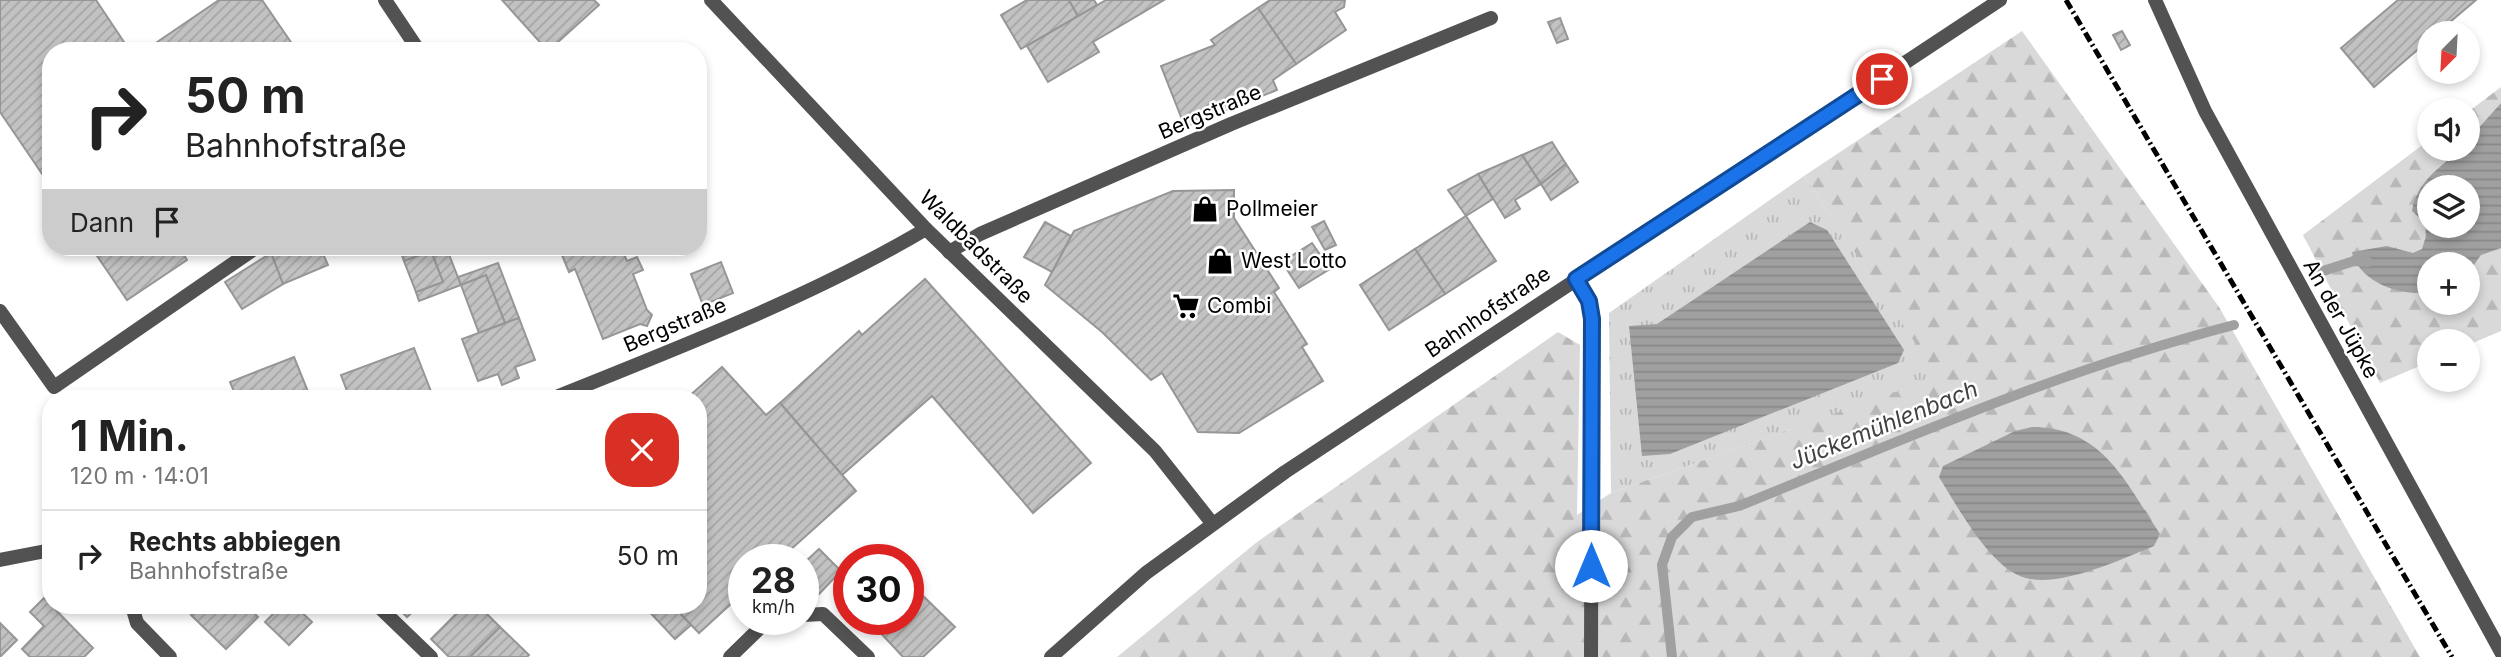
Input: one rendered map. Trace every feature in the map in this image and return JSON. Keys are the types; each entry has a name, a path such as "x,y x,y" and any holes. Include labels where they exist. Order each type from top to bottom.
{"street":[{"path":"386,0 413,42"},
{"name":"Waldbadstraße","path":"711,0 926,229 1155,451 1212,523"},
{"name":"Bahnhofstraße","path":"1051,657 1146,573 1212,523 2000,0"},
{"name":"An der Jüpke","path":"2155,0 2205,111 2501,652"},
{"name":"Bergstraße","path":"949,252 980,234 1231,124 1491,18"},
{"name":"Bergstraße","path":"573,390 713,333 897,247 926,229"},
{"path":"0,311 54,387 244,256"},
{"path":"1576,279 1589,301 1592,319 1591,657"},
{"path":"0,560 42,552"},
{"path":"134,614 137,623 170,657"},
{"path":"387,614 431,657"},
{"path":"819,614 824,614 868,657"},
{"path":"730,657 753,635"}],"green space":[{"path":"2022,31 2219,307 2420,657 1117,657 1257,542 1558,332 1580,345 1577,515 1611,493 1938,377 1804,176"},
{"path":"2501,87 2501,331 2480,340 2480,329 2417,329 2417,367 2380,383 2303,235 2417,149 2417,161 2480,161 2480,103"},
{"path":"1804,176 1939,377 1611,493 1609,313"}],"shaded area":[{"path":"2501,103 2501,248 2480,256 2480,252 2417,252 2417,293 2395,290 2363,272 2352,252 2387,246 2413,253 2422,249 2425,238 2480,238 2480,175 2431,175 2446,161 2480,161 2480,127"},
{"path":"2417,196 2417,216 2412,211"},
{"path":"1810,222 1827,230 1904,350 1898,363 1670,454 1642,456 1629,326 1657,324"},
{"path":"2032,427 2056,430 2077,437 2095,447 2110,461 2160,534 2154,546 2088,572 2051,579 2034,580 2020,576 1996,559 1964,518 1939,477 1943,466 2015,431"}],"building":[{"path":"0,0 96,0 124,42 42,42 42,174 0,112"},
{"path":"219,0 262,0 291,42 157,42"},
{"path":"502,0 594,0 599,5 558,42 540,42"},
{"path":"1027,0 1069,0 1078,16 1021,49 1001,15"},
{"path":"1069,0 1094,0 1097,5 1078,16"},
{"path":"1106,0 1164,0 1093,42 1099,52 1048,82 1027,46"},
{"path":"1270,0 1345,0 1344,7 1335,12 1346,30 1296,64 1258,8"},
{"path":"2398,0 2476,0 2451,21 2417,21 2417,50 2374,87 2341,48"},
{"path":"1258,8 1296,64 1273,80 1277,90 1185,127 1161,66 1215,45 1211,40"},
{"path":"1560,18 1568,39 1557,43 1548,22"},
{"path":"2122,31 2130,45 2121,50 2113,35"},
{"path":"1552,142 1566,164 1541,184 1522,155"},
{"path":"1522,155 1541,184 1515,200 1520,209 1505,218 1478,174"},
{"path":"1566,164 1578,182 1551,200 1541,184"},
{"path":"1478,174 1493,199 1466,216 1448,190"},
{"path":"1234,190 1234,218 1279,288 1274,292 1307,344 1302,347 1323,381 1239,433 1198,432 1162,373 1151,380 1102,332 1045,285 1074,231 1173,191"},
{"path":"1466,216 1496,261 1445,294 1415,249"},
{"path":"1324,221 1336,245 1325,250 1312,227"},
{"path":"1045,222 1071,236 1052,272 1024,257"},
{"path":"1312,243 1330,269 1299,288 1282,262"},
{"path":"1415,249 1445,294 1389,330 1360,285"},
{"path":"97,256 185,256 187,260 127,300"},
{"path":"266,256 272,256 283,284 242,309 225,282"},
{"path":"272,256 324,256 328,265 283,284"},
{"path":"402,256 418,256 404,261"},
{"path":"418,256 433,256 443,282 416,292 404,261"},
{"path":"433,256 450,256 461,285 419,301 416,292 443,282"},
{"path":"562,256 625,256 627,261 637,257 643,270 633,274 647,310 652,315 647,326 640,324 603,339 575,269 569,272"},
{"path":"721,262 733,293 703,305 691,274"},
{"path":"498,263 519,318 505,323 486,275 461,285 458,277"},
{"path":"486,275 505,323 479,333 461,285"},
{"path":"925,279 1091,463 1033,513 932,396 842,475 780,403 859,331 862,335"},
{"path":"519,318 535,360 515,367 519,378 502,385 498,374 478,381 462,339"},
{"path":"414,348 430,390 347,390 341,375"},
{"path":"294,357 307,390 233,390 230,382"},
{"path":"722,367 766,415 780,403 856,491 797,544 728,544 728,607 699,633 681,614 707,614 707,390 696,390"},
{"path":"819,549 833,563 833,579 819,594"},
{"path":"924,597 955,627 923,657 903,657 883,635 924,635"},
{"path":"42,600 42,614 60,614 93,648 84,657 30,657 22,649 44,626 30,612"},
{"path":"255,614 258,617 226,649 191,615"},
{"path":"273,614 304,614 312,622 289,645 265,622"},
{"path":"456,614 487,614 500,627 470,657 449,657 431,639"},
{"path":"652,614 681,614 691,625 675,639"},
{"path":"0,623 17,640 0,657"},
{"path":"500,627 529,655 470,657"}],"waterway":[{"name":"Jückemühlenbach","path":"2317,273 2354,261 2368,262"},
{"name":"Jückemühlenbach","path":"1672,657 1662,565 1672,537 1692,517 1739,506 2045,384 2234,325"}],"railway":[{"path":"2066,0 2452,657"}],"place":[{"name":"Pollmeier","path":"1205,209"},
{"name":"West Lotto","path":"1220,261"},
{"name":"Combi","path":"1186,306"}],"route":[{"path":"1591,566 1592,319 1589,301 1576,279 1882,79"}]}
